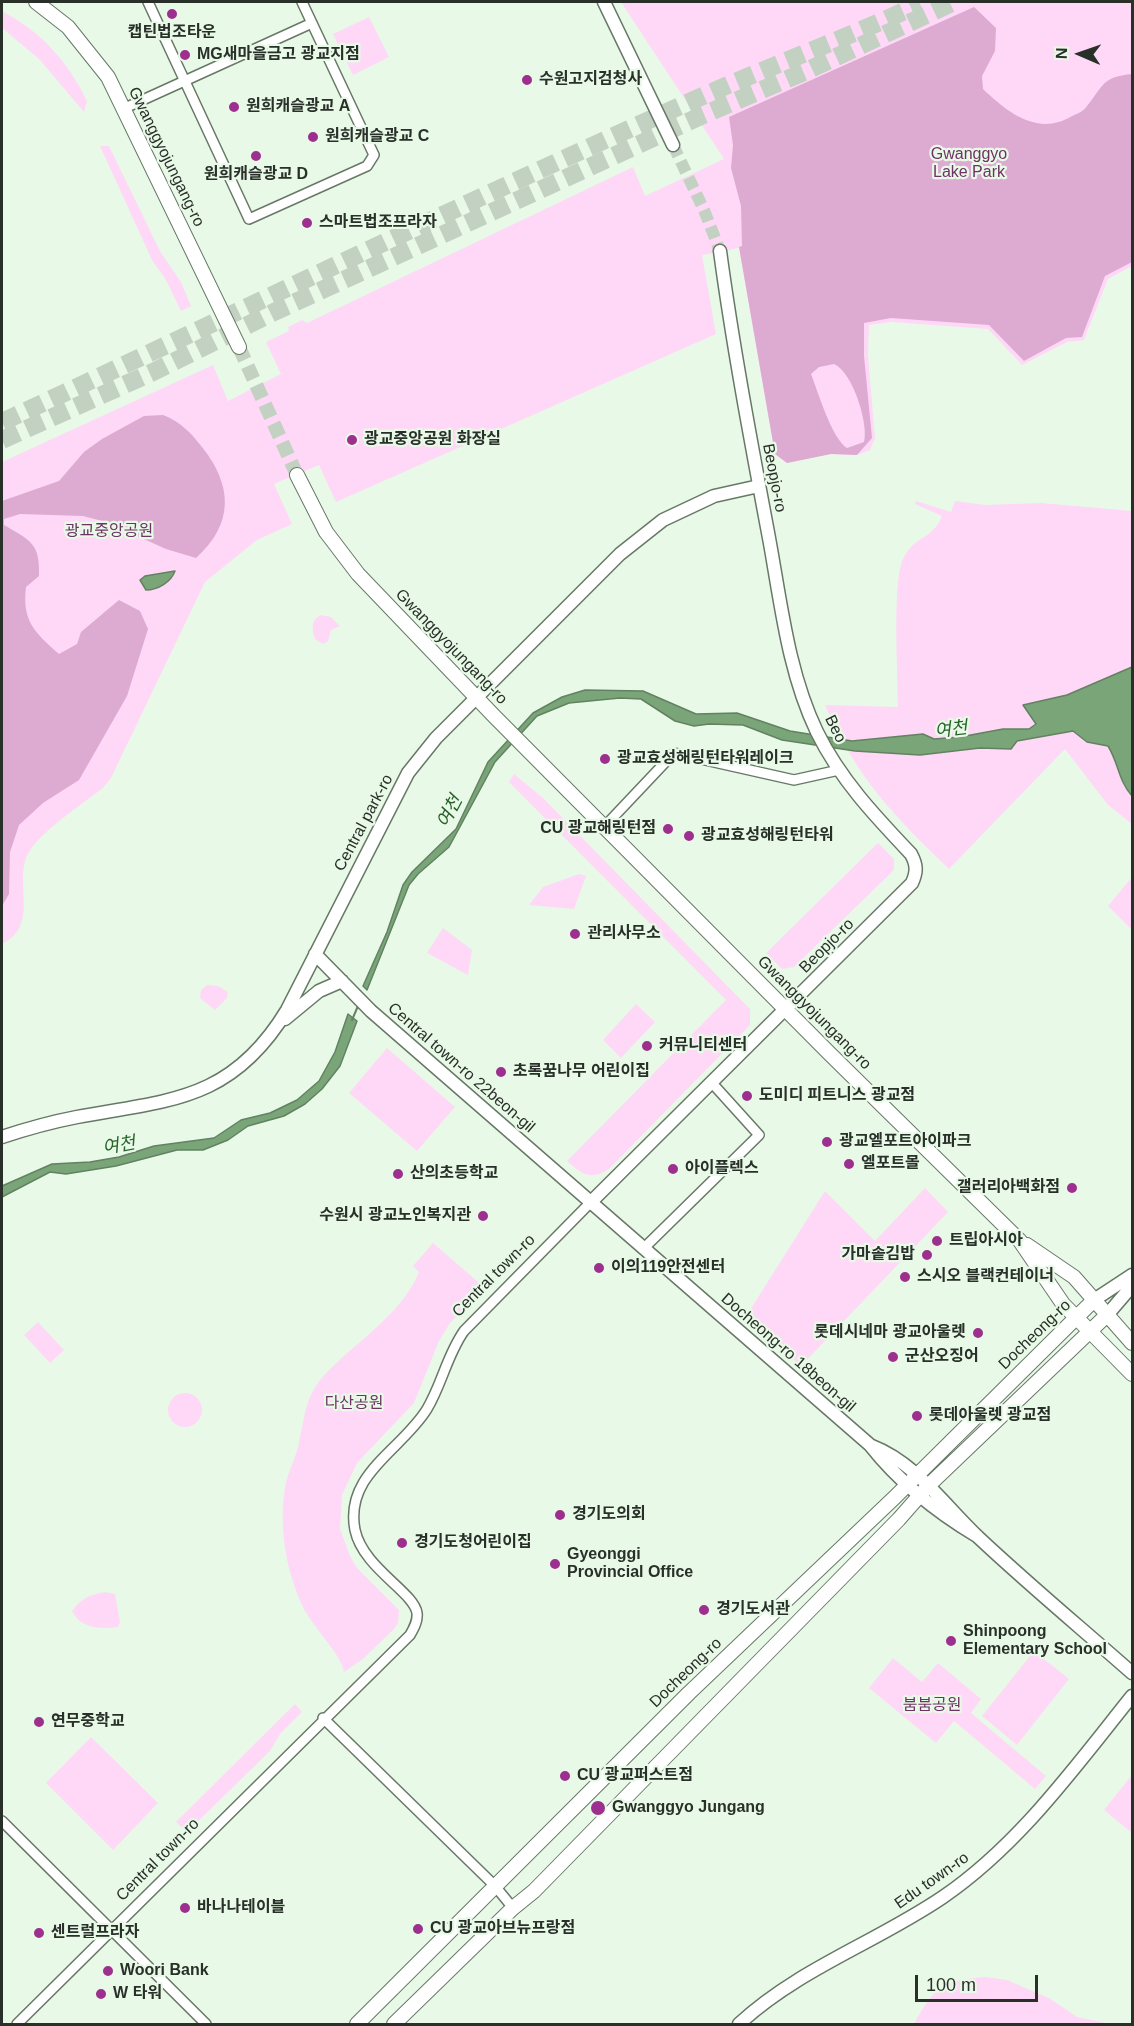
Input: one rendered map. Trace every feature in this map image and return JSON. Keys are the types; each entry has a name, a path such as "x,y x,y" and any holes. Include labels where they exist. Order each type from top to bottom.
{"main road":[{"name":"Gwanggyojungang-ro","path":"36,2 68,27 108,77 239,346"},
{"name":"Gwanggyojungang-ro","path":"297,475 313,510 343,556 494,716 1020,1240 1074,1277 1132,1343"},
{"path":"1020,1240 1064,1304 1132,1374"},
{"name":"Docheong-ro","path":"357,2025 689,1693 906,1485 1094,1300"},
{"path":"394,2025 513,1908 551,1874 899,1519 923,1491 1107,1315"}],"street":[{"path":"148,2 249,219 367,166 372,159 372,149 302,2"},
{"path":"604,2 673,145"},
{"path":"125,108 312,23"},
{"name":"Beopjo-ro","path":"720,251 740,386 788,640 807,709"},
{"name":"Central park-ro","path":"2,1137 75,1118 167,1102 198,1092 238,1067 275,1027 408,773 436,738 620,554 663,520 714,496 759,486"},
{"name":"Beo","path":"807,709 837,767"},
{"path":"605,826 674,753 794,780 837,767"},
{"name":"Beopjo-ro","path":"787,1010 912,883 916,875 915,861 911,854 860,798 837,767"},
{"name":"Central town-ro 22beon-gil","path":"315,954 371,1011 590,1203"},
{"path":"275,1027 319,991 342,982"},
{"name":"Central town-ro","path":"16,2025 323,1718 410,1635 416,1622 415,1607 376,1569 361,1547 354,1515 361,1486 374,1467 426,1411 450,1353 464,1331 590,1203 787,1010"},
{"path":"643,1249 759,1135 712,1083"},
{"name":"Docheong-ro 18beon-gil","path":"590,1203 870,1445 906,1485 923,1491"},
{"path":"1094,1300 1132,1275"},
{"path":"1107,1315 1132,1286"},
{"path":"870,1445 888,1452 916,1475 923,1491 943,1516 977,1536 1132,1673"},
{"name":"Edu town-ro","path":"739,2025 798,1980 901,1923 971,1877 1054,1793 1132,1696"},
{"path":"323,1718 495,1887 513,1908"},
{"path":"2,1821 206,2025"}],"green space":[{"name":"광교중앙공원","path":"621,2 1132,2 1132,266 1108,279 1084,340 1067,342 1022,365 988,329 892,322 869,325 868,355 875,438 870,450 857,455 831,454 787,463 775,454 739,248 702,255 716,334 336,502 319,465 274,484 292,524 257,540 205,582 111,778 103,788 50,829 27,856 23,880 23,916 13,936 2,944 2,462 213,365 228,401 281,374 266,342 289,331 288,327 302,320 307,323 633,167 645,196 724,159"},
{"name":"Gwanggyo Lake Park","path":"974,7 996,28 995,51 982,76 983,89 1002,106 1024,119 1035,123 1059,122 1084,109 1109,80 1132,74 1132,262 1105,276 1082,337 1066,338 1024,361 989,325 891,318 864,323 864,356 872,438 857,455 831,454 787,463 775,454 739,247 742,246 741,206 731,168 733,145 729,117","holes":["834,364 841,369 858,400 865,434 864,442 847,448 841,443 831,425 811,374 819,367"]},
{"path":"2,11 41,38 62,60 87,101 84,112 39,59 2,28"},
{"path":"369,17 389,57 353,75 333,34"},
{"path":"100,146 109,146 160,251 181,282 191,306 181,311 166,280 152,260"},
{"path":"163,415 180,425 198,442 212,462 224,490 223,518 217,532 196,558 166,549 106,522 83,516 20,514 4,519 4,525 27,539 38,556 39,576 26,587 26,609 37,632 59,654 77,644 81,632 119,600 140,611 148,629 127,696 79,780 43,803 19,825 10,852 9,894 2,906 2,501 59,481 84,452 102,439 144,416"},
{"path":"916,501 951,512 955,501 985,505 1041,503 1132,511 1132,824 1108,805 1065,749 949,869 894,813 863,774 849,753 825,705 898,707 897,608 900,571 908,551 933,530 942,516 915,504"},
{"path":"321,615 331,617 340,626 331,630 328,641 323,644 315,639 313,629 313,622"},
{"path":"514,774 543,798 750,1009 750,1025 609,1169 597,1175 582,1172 567,1161 726,1000 509,782"},
{"path":"878,843 894,859 894,870 794,967 782,969 766,953"},
{"path":"579,874 586,876 574,909 529,905 543,887"},
{"path":"1132,877 1132,930 1108,906"},
{"path":"443,928 472,950 468,975 427,953"},
{"path":"207,985 218,986 228,992 227,998 215,1010 200,998 201,990"},
{"path":"636,1004 655,1022 621,1058 603,1040"},
{"path":"387,1048 455,1107 417,1151 349,1093"},
{"path":"925,1188 948,1212 801,1366 745,1318 825,1191 875,1241"},
{"name":"다산공원","path":"433,1243 485,1288 450,1323 439,1341 414,1403 357,1463 342,1495 340,1529 350,1556 357,1568 399,1610 398,1623 394,1629 363,1659 344,1672 332,1648 303,1607 292,1577 283,1530 286,1482 298,1447 305,1411 315,1387 333,1366 388,1317 400,1303 419,1272 413,1266"},
{"path":"38,1322 64,1350 50,1363 24,1335"},
{"path":"185,1393 197,1398 202,1410 197,1422 185,1427 173,1422 168,1410 173,1398"},
{"path":"105,1592 115,1594 120,1622 118,1627 92,1627 76,1617 72,1611 82,1600"},
{"path":"1034,1651 1069,1679 1017,1745 982,1716"},
{"name":"붐붐공원","path":"893,1658 922,1682 938,1663 981,1699 971,1713 1046,1776 1035,1789 954,1721 936,1743 869,1688"},
{"path":"295,1704 302,1712 280,1734 270,1751 187,1832 176,1822"},
{"path":"91,1737 158,1803 113,1850 46,1783"},
{"path":"1132,1775 1132,1833 1104,1810"},
{"path":"985,1977 1007,1980 1049,1998 1077,2017 1111,2024 914,2024 927,2002 941,1988 970,1978"}],"shaded area":[{"path":"175,571 164,585 155,589 146,590 140,580 145,576"},
{"path":"1132,667 1132,796 1124,784 1108,746 1087,742 1073,731 1017,741 1011,749 980,748 920,755 855,751 782,740 743,725 694,726 675,721 641,699 620,698 569,703 537,716 495,762 449,847 409,885 367,990 363,986 387,932 403,885 412,872 456,829 488,762 533,713 562,697 585,690 643,691 696,714 737,713 790,731 852,741 923,734 934,739 1003,729 1029,729 1036,724 1023,705 1067,695"},
{"path":"348,1014 357,1021 340,1066 322,1089 305,1104 284,1116 248,1126 228,1140 203,1150 177,1150 116,1166 66,1174 50,1172 2,1197 2,1186 52,1164 90,1162 119,1157 154,1146 214,1138 241,1120 270,1113 297,1100 319,1081 335,1052"}],"waterway":[{"name":"여천","path":"352,1020 358,1006"}],"tunnel":[{"path":"2,440 153,372 274,312 954,2"},
{"path":"2,422 609,138 920,4"},
{"path":"673,145 704,210 720,251"},
{"path":"239,347 297,475"}],"place":[{"name":"캡틴법조타운","path":"172,14"},
{"name":"MG새마을금고 광교지점","path":"185,55"},
{"name":"수원고지검청사","path":"527,80"},
{"name":"원희캐슬광교 A","path":"234,107"},
{"name":"원희캐슬광교 C","path":"313,137"},
{"name":"원희캐슬광교 D","path":"256,156"},
{"name":"스마트법조프라자","path":"307,223"},
{"name":"광교중앙공원 화장실","path":"352,440"},
{"name":"광교효성해링턴타워레이크","path":"605,759"},
{"name":"CU 광교해링턴점","path":"668,829"},
{"name":"광교효성해링턴타워","path":"689,836"},
{"name":"관리사무소","path":"575,934"},
{"name":"커뮤니티센터","path":"647,1046"},
{"name":"초록꿈나무 어린이집","path":"501,1072"},
{"name":"도미디 피트니스 광교점","path":"747,1096"},
{"name":"광교엘포트아이파크","path":"827,1142"},
{"name":"엘포트몰","path":"849,1164"},
{"name":"아이플렉스","path":"673,1169"},
{"name":"산의초등학교","path":"398,1174"},
{"name":"갤러리아백화점","path":"1072,1188"},
{"name":"수원시 광교노인복지관","path":"483,1216"},
{"name":"트립아시아","path":"937,1241"},
{"name":"가마솥김밥","path":"927,1255"},
{"name":"이의119안전센터","path":"599,1268"},
{"name":"스시오 블랙컨테이너","path":"905,1277"},
{"name":"롯데시네마 광교아울렛","path":"978,1333"},
{"name":"군산오징어","path":"893,1357"},
{"name":"롯데아울렛 광교점","path":"917,1416"},
{"name":"경기도의회","path":"560,1515"},
{"name":"경기도청어린이집","path":"402,1543"},
{"name":"Gyeonggi Provincial Office","path":"555,1564"},
{"name":"경기도서관","path":"704,1610"},
{"name":"Shinpoong Elementary School","path":"951,1641"},
{"name":"연무중학교","path":"39,1722"},
{"name":"CU 광교퍼스트점","path":"565,1776"},
{"name":"Gwanggyo Jungang","path":"598,1808"},
{"name":"바나나테이블","path":"185,1908"},
{"name":"CU 광교아브뉴프랑점","path":"418,1929"},
{"name":"센트럴프라자","path":"39,1933"},
{"name":"Woori Bank","path":"108,1971"},
{"name":"W 타워","path":"101,1994"}]}
